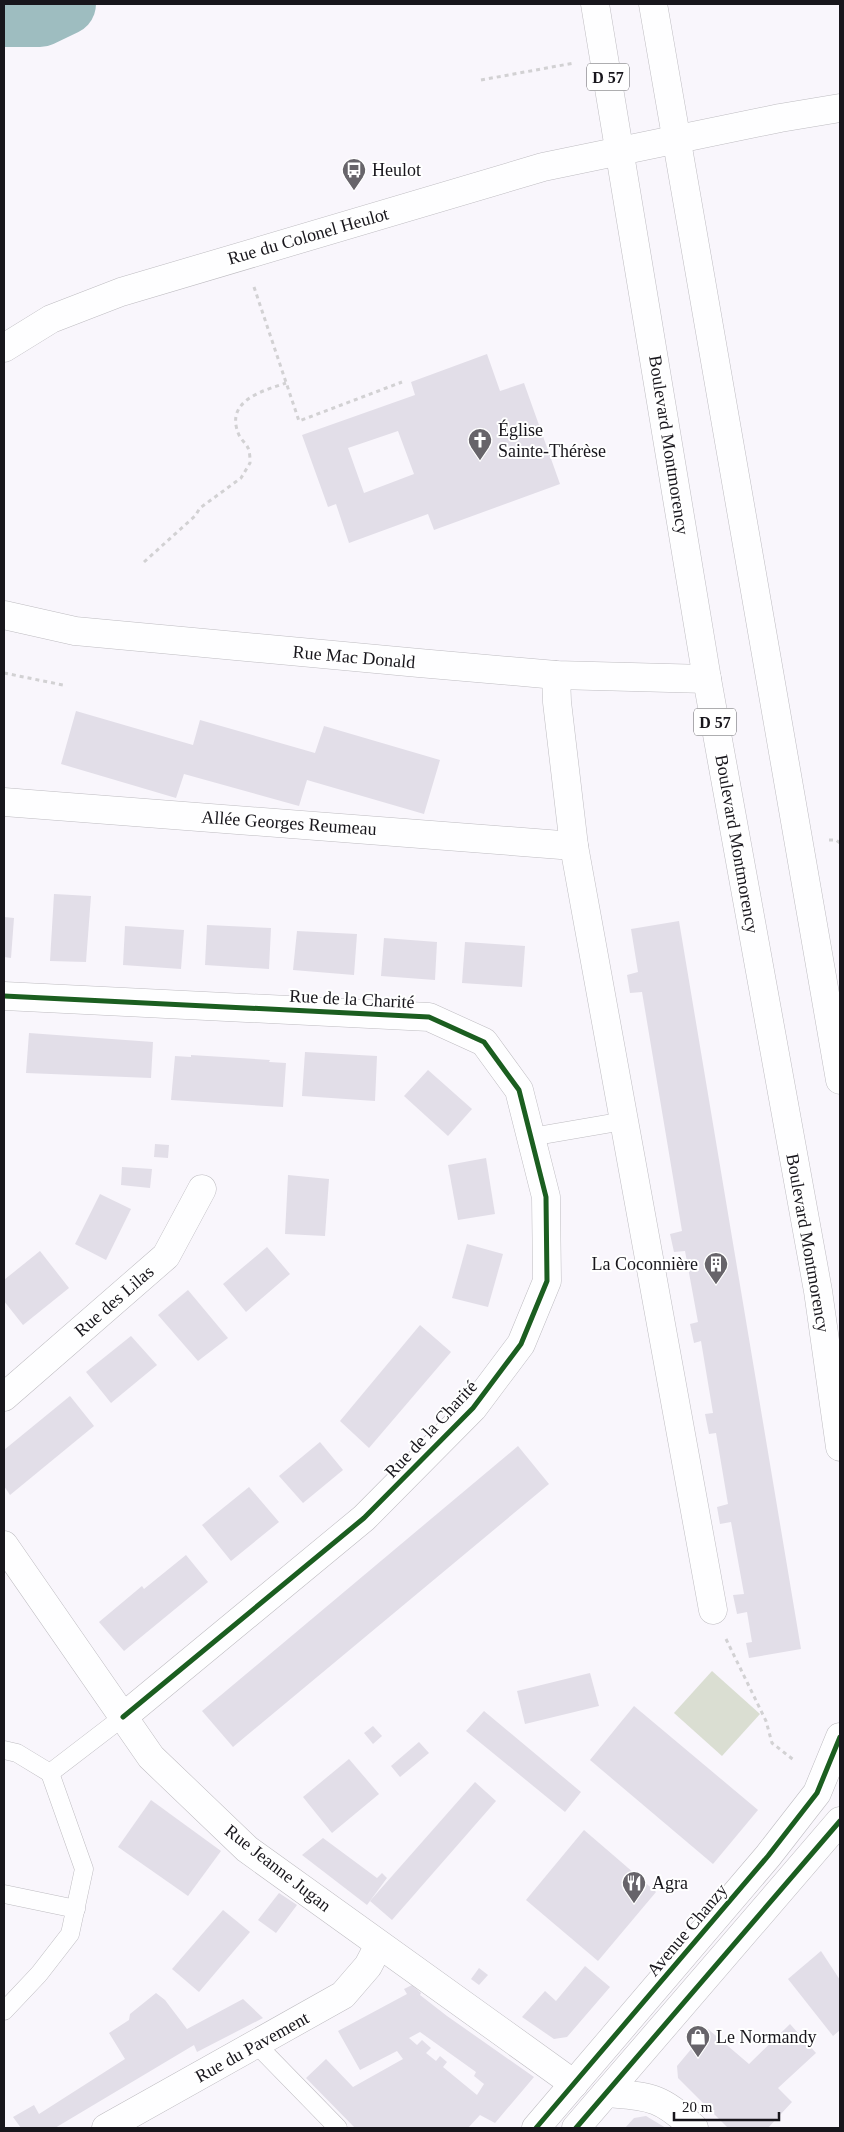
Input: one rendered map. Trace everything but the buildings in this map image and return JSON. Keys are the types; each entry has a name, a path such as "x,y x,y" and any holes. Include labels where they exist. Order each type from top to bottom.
{"street":[{"name":"Boulevard Montmorency","path":"595,4 621,151 707,679 818,1291 840,1447"},
{"path":"653,4 840,1080"},
{"name":"Rue du Colonel Heulot","path":"4,348 51,319 121,292 543,167 780,118 840,108"},
{"name":"Rue Mac Donald","path":"4,615 75,631 556,675 707,679"},
{"path":"556,675 557,702 574,846 712,1610"},
{"name":"Allée Georges Reumeau","path":"4,802 574,846"},
{"name":"Rue de la Charité","path":"4,996 429,1017 484,1042 519,1090 546,1197 547,1281 522,1344 474,1408 364,1518 123,1717"},
{"name":"Rue des Lilas","path":"4,1396 166,1256 202,1188"},
{"name":"Rue Jeanne Jugan","path":"4,1546 151,1757 247,1849 574,2084"},
{"name":"Avenue Chanzy","path":"536,2128 768,1856 812,1800 817,1793 840,1738"},
{"path":"576,2128 840,1821"},
{"name":"Rue du Pavement","path":"106,2128 257,2045 343,1995 368,1966 379,1945"},
{"path":"606,2093 651,2098 667,2104 694,2128"}],"lane":[{"path":"531,1137 624,1121"},
{"path":"50,1773 123,1717"},
{"path":"4,1750 17,1753 50,1773 84,1869 70,1934 39,1974 4,2011"},
{"path":"4,1894 76,1909"},
{"path":"257,2045 334,2127"}],"path":[{"path":"481,80 605,58"},
{"path":"244,255 299,421 402,382"},
{"path":"144,562 195,516 200,508 241,478 250,463 248,448 239,436 235,420 240,404 259,392 286,383"},
{"path":"4,673 63,685"},
{"path":"712,1610 766,1721 772,1743 802,1766"}],"shaded area":[{"path":"712,1671 760,1714 722,1756 674,1713"}],"waterway":[{"path":"4,16 40,16 65,4"}],"cycle path":[{"path":"4,996 429,1017 484,1042 519,1090 546,1197 547,1281 521,1344 473,1408 364,1518 123,1717"},
{"path":"536,2128 768,1856 817,1793 840,1737"},
{"path":"576,2128 840,1821"}],"place":[{"name":"Heulot","path":"354,191"},
{"name":"Église Sainte-Thérèse","path":"480,461"},
{"name":"La Coconnière","path":"716,1285"},
{"name":"Agra","path":"634,1904"},
{"name":"Le Normandy","path":"698,2058"}]}
